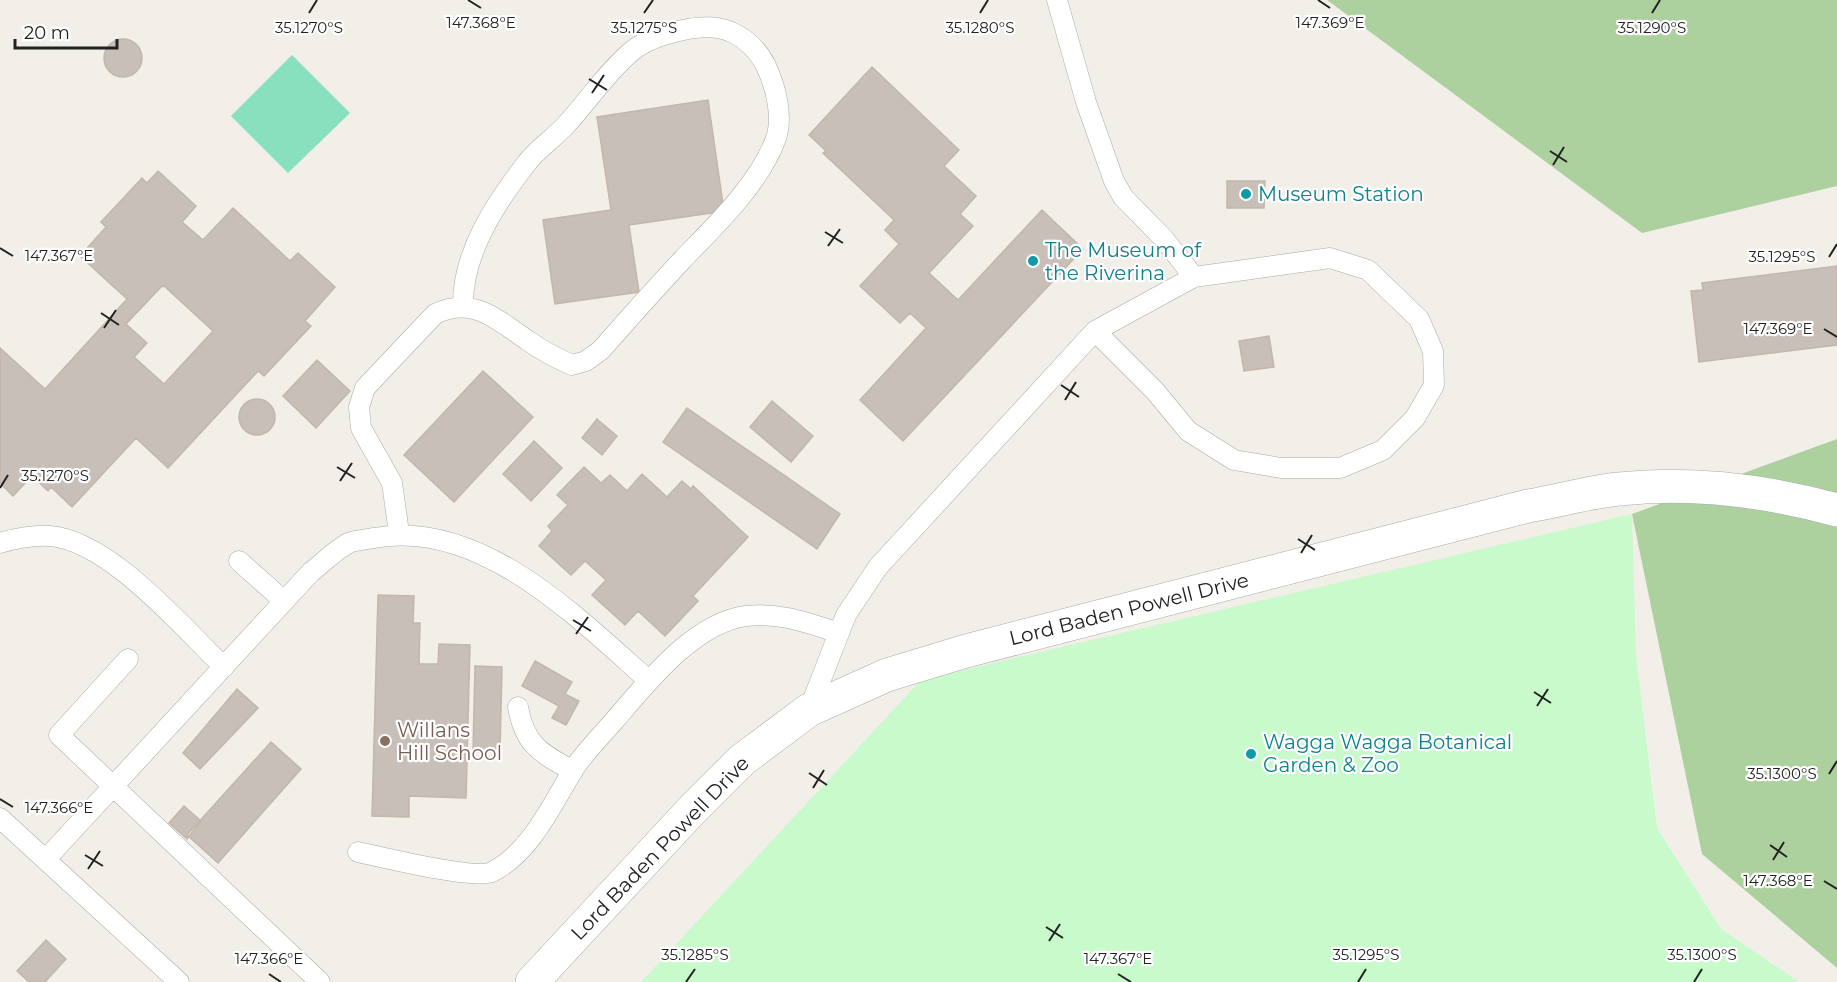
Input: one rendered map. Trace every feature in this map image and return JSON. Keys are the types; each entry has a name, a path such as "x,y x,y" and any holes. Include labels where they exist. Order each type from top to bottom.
{"street":[{"name":"Lord Baden Powell Drive","path":"532,982 691,811 742,760 809,710 887,675 966,651 1528,506 1618,489 1702,487 1788,497 1837,510"}],"lane":[{"path":"1057,0 1086,102 1114,181 1123,197 1164,239 1194,277"},
{"path":"399,533 392,483 362,428 359,407 365,388 435,314 447,308 463,306 478,309 503,322 552,356 572,365 586,361 601,350 735,203 776,141 779,115 772,80 759,52 731,32 705,27 670,33 634,50 603,79 566,125 527,162 506,193 469,262 462,281 463,306"},
{"path":"809,710 846,615 878,567 1095,331 1194,277 1330,258 1368,270 1419,319 1433,351 1434,385 1416,418 1383,450 1340,468 1281,468 1234,460 1188,430 1155,392 1095,331"},
{"path":"46,859 310,572 351,543 399,533 439,540 488,556 580,619 648,680"},
{"path":"0,543 23,536 52,536 91,550 117,566 224,667"},
{"path":"239,561 284,601"},
{"path":"358,852 456,872 490,873 517,853 549,811 573,771 648,680 685,646 717,626 745,616 785,616 839,633"},
{"path":"128,658 59,735 320,982"},
{"path":"518,707 521,721 537,750 573,771"},
{"path":"0,818 136,946 179,982"}],"green space":[{"path":"1327,0 1837,0 1837,186 1642,233"},
{"path":"292,55 350,113 288,173 231,116"},
{"path":"1837,439 1837,968 1702,854 1632,514"},
{"name":"Wagga Wagga Botanical Garden & Zoo","path":"1632,514 1636,657 1657,828 1721,929 1799,982 641,982 921,680"}],"building":[{"path":"123,39 136,45 142,58 136,71 123,77 110,71 104,58 110,45"},
{"name":"The Museum of the Riverina","path":"872,67 959,150 944,166 976,196 960,214 973,226 929,273 958,300 1042,210 1083,249 903,441 860,400 926,328 910,313 900,323 860,286 899,244 885,230 894,220 823,153 826,151 809,135"},
{"path":"708,100 724,211 629,225 639,292 555,304 543,220 611,210 597,117"},
{"path":"158,171 196,206 182,222 203,240 233,208 290,261 298,253 335,287 305,321 311,326 264,376 258,371 168,468 136,438 72,507 51,487 48,491 32,476 13,496 0,483 0,348 45,389 127,299 80,256 106,227 101,222 142,178 147,183","holes":["163,285 213,331 164,384 134,357 147,343 126,324"]},
{"name":"Museum Station","path":"1227,181 1265,181 1264,208 1227,208"},
{"path":"1837,266 1837,345 1699,362 1691,291 1703,290 1702,283"},
{"path":"1269,336 1274,367 1244,371 1239,341"},
{"path":"317,360 350,391 316,428 283,396"},
{"path":"483,371 533,417 454,502 404,455"},
{"path":"257,399 270,404 275,417 270,430 257,435 244,430 239,417 244,404"},
{"path":"772,401 813,436 791,462 750,427"},
{"path":"687,408 840,514 817,549 663,442"},
{"path":"597,419 617,436 602,455 582,438"},
{"path":"534,441 562,468 531,501 503,474"},
{"path":"584,467 601,483 610,475 627,491 642,474 667,497 682,481 691,489 693,486 748,537 693,596 698,601 665,636 638,611 625,625 592,595 606,580 585,561 571,575 539,546 552,531 548,526 568,505 557,495"},
{"path":"378,595 414,596 413,623 420,623 419,664 438,664 439,644 470,645 466,798 409,796 409,817 372,816"},
{"path":"535,661 572,682 565,694 579,701 566,725 552,718 559,706 522,686"},
{"path":"475,666 502,667 500,752 473,752"},
{"path":"237,689 258,708 200,769 183,753"},
{"path":"271,742 301,769 218,863 187,835"},
{"path":"184,806 201,821 187,839 169,823"},
{"path":"46,940 66,959 45,982 29,982 17,971"}],"place":[{"name":"Museum Station","path":"1246,194"},
{"name":"The Museum of the Riverina","path":"1033,261"},
{"name":"Willans Hill School","path":"385,741"},
{"name":"Wagga Wagga Botanical Garden & Zoo","path":"1251,754"}]}
